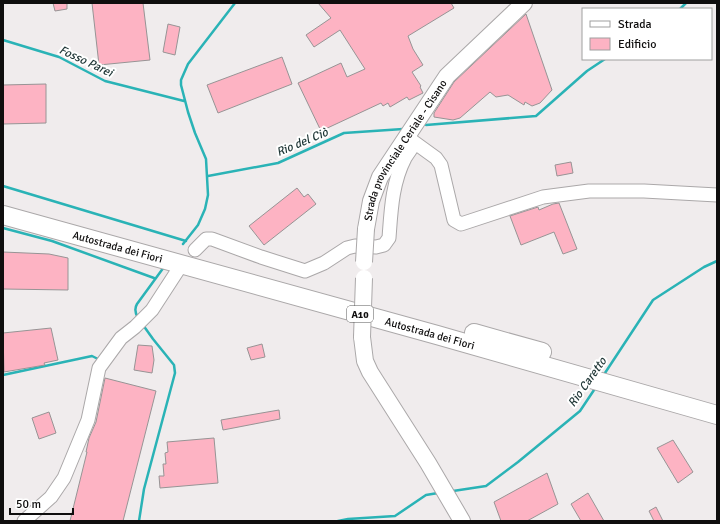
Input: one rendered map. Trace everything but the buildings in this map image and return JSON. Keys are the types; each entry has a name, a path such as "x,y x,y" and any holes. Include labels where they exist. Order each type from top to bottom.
{"highway":[{"name":"Autostrada dei Fiori","path":"3,203 502,340 717,403"},
{"name":"Autostrada dei Fiori","path":"3,215 430,333 717,415"}],"main road":[{"name":"Strada provinciale Ceriale - Cisano","path":"462,521 428,463 370,372 366,361 362,336 366,229 371,201 380,177 411,140 447,76 524,3"}],"street":[{"path":"195,250 206,239 212,239 305,271 324,263 347,248 355,246 376,247 384,245 388,238 395,184 411,140 436,158 441,165 454,220 461,224 543,197 589,191 644,191 717,195"},
{"path":"24,521 50,497 64,478 88,420 99,368 121,338 146,316 178,270"}],"waterway":[{"path":"183,244 198,225 205,209 208,195 206,159 188,112 181,80 188,64 235,3"},
{"name":"Rio del Ciò","path":"681,8 686,3"},
{"name":"Fosso Parei","path":"3,40 59,57 105,81 184,101"},
{"name":"Rio del Ciò","path":"426,125 536,116 587,71 604,60"},
{"name":"Rio del Ciò","path":"208,176 278,163 344,133 403,129"},
{"path":"3,186 186,241"},
{"path":"3,228 52,241 154,278"},
{"name":"Rio Caretto","path":"603,376 653,300 704,267 717,261"},
{"path":"138,318 135,311 137,304 164,267"},
{"path":"139,521 144,489 175,373 174,365 143,325"},
{"path":"3,375 92,356 100,360"},
{"name":"Rio Caretto","path":"453,491 486,486 580,411 596,387"},
{"name":"Rio Caretto","path":"338,521 395,516 426,495 438,493"}]}
